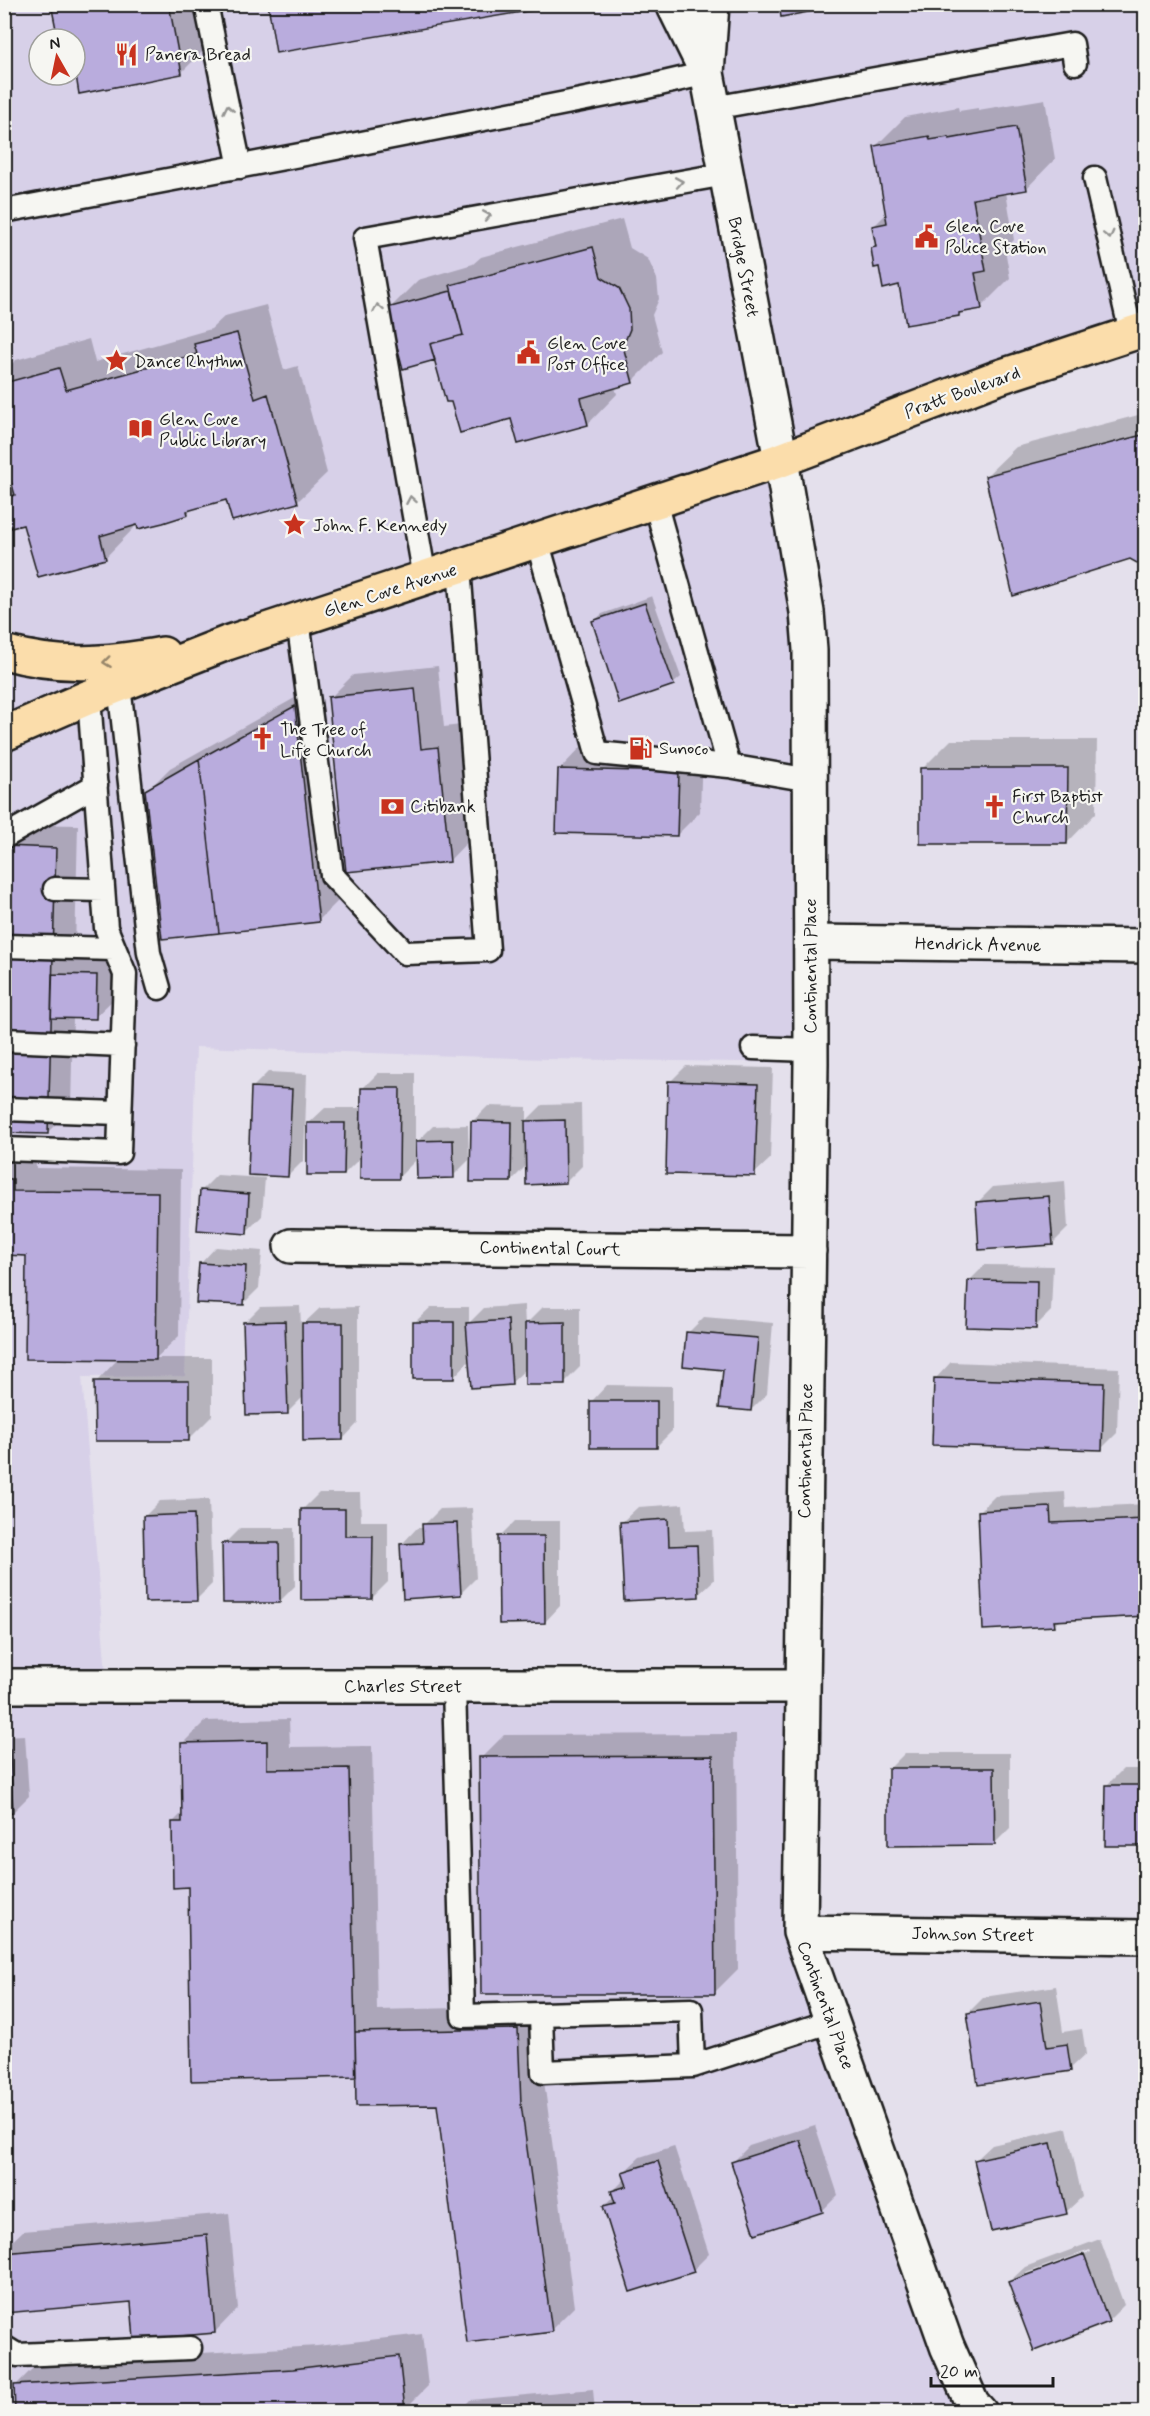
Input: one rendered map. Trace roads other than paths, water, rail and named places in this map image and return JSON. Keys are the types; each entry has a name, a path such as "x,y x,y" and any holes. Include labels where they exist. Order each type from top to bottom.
{"main road":[{"name":"Pratt Boulevard","path":"781,460 999,377 1138,331"},
{"name":"Glen Cove Avenue","path":"4,734 118,685 227,643 781,460"},
{"path":"4,652 33,660 88,664 227,643"}],"street":[{"name":"Bridge Street","path":"673,4 707,73"},
{"name":"Bridge Street","path":"712,4 707,73 781,460"},
{"name":"Continental Place","path":"781,460 807,612 810,650 811,942 800,1932 947,2346 972,2403 980,2412"},
{"name":"Hendrick Avenue","path":"811,942 1146,946"},
{"name":"Continental Court","path":"291,1246 808,1251"},
{"name":"Charles Street","path":"4,1686 802,1686"},
{"name":"Johnson Street","path":"800,1932 1146,1937"}],"lane":[{"path":"206,4 240,167"},
{"path":"713,108 1072,44 1075,63"},
{"path":"4,210 240,167 642,88 707,73"},
{"path":"425,578 365,238 726,174"},
{"path":"1095,178 1138,331"},
{"path":"655,502 729,766"},
{"path":"537,540 597,753 729,766 810,780"},
{"path":"298,620 332,875 405,953 488,950 459,567"},
{"path":"118,685 149,953 159,988"},
{"path":"4,1149 119,1153 125,974 106,928 89,697"},
{"path":"4,837 96,784"},
{"path":"55,889 103,890"},
{"path":"4,946 114,949"},
{"path":"4,1040 123,1045"},
{"path":"753,1048 810,1050"},
{"path":"4,1109 119,1113"},
{"path":"454,1686 463,2016 541,2016 691,2010 693,2066"},
{"path":"541,2016 543,2072 693,2066 832,2021"},
{"path":"4,2347 17,2355 190,2348"}],"place":[{"name":"Panera Bread","path":"127,54"},
{"name":"Glen Cove Police Station","path":"927,236"},
{"name":"Glen Cove Post Office","path":"529,353"},
{"name":"Dance Rhythm","path":"116,361"},
{"name":"Glen Cove Public Library","path":"141,429"},
{"name":"John F. Kennedy","path":"295,525"},
{"name":"The Tree of Life Church","path":"262,739"},
{"name":"Sunoco","path":"641,748"},
{"name":"Citibank","path":"392,806"},
{"name":"First Baptist Church","path":"994,806"}]}
